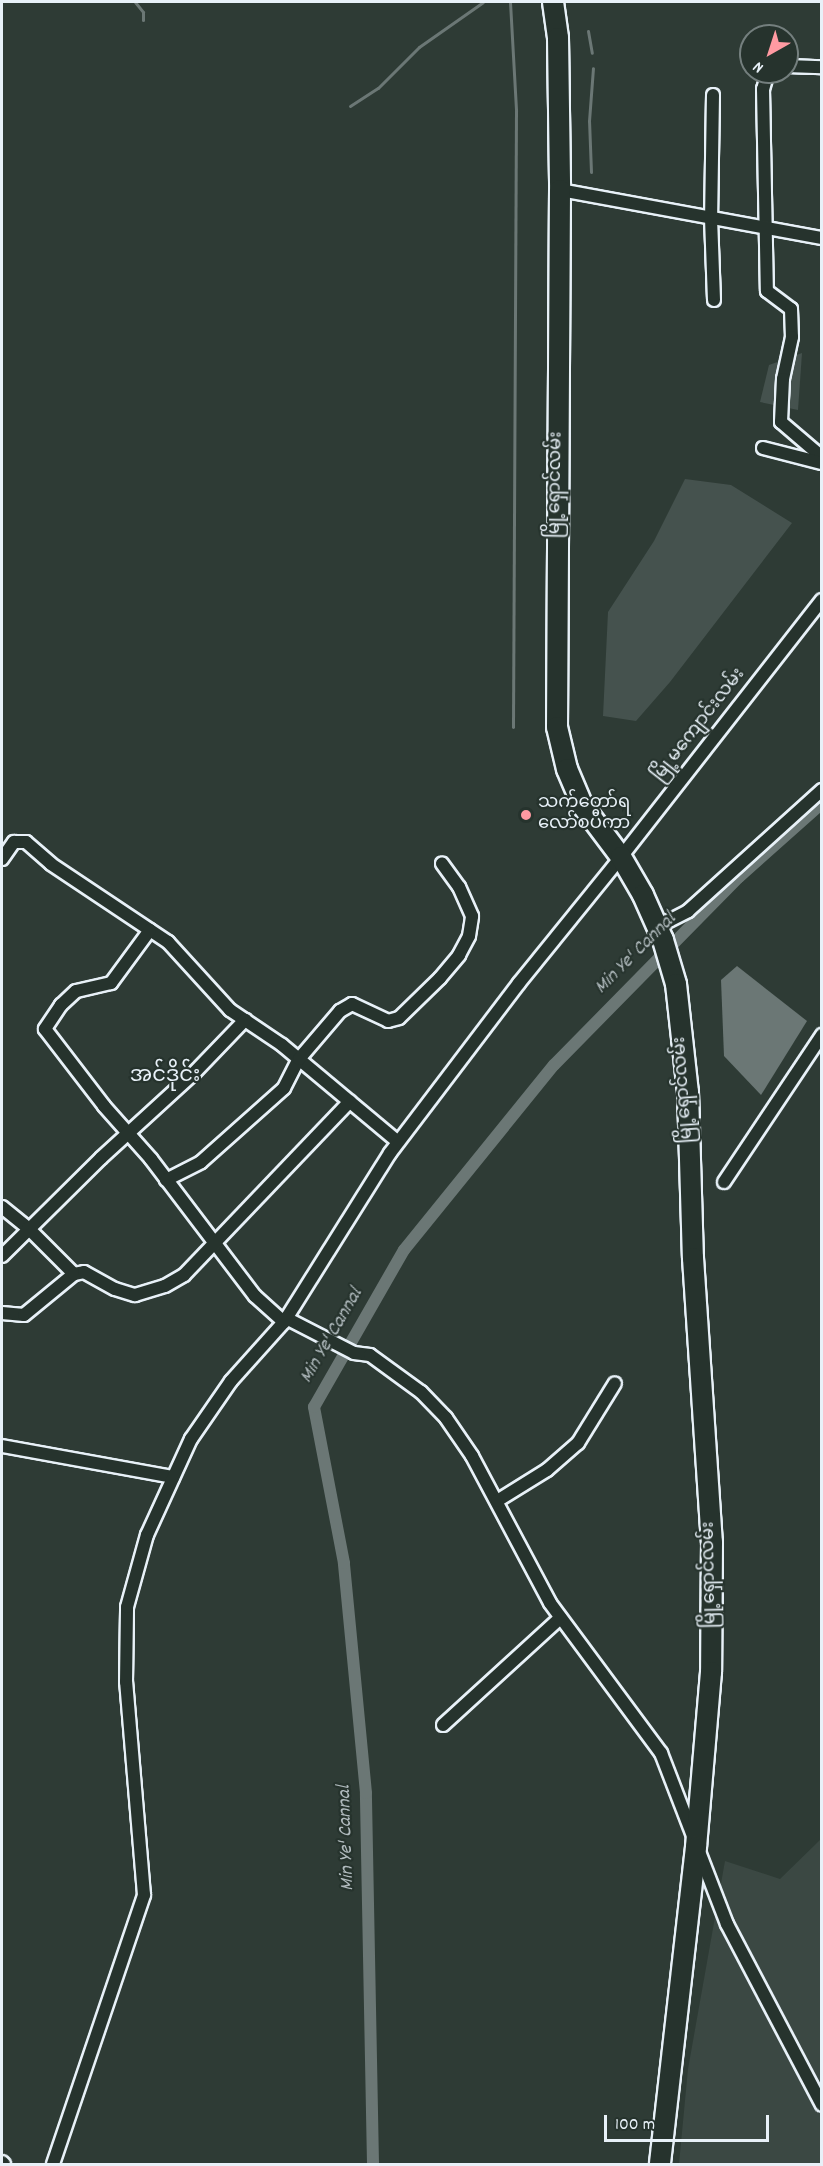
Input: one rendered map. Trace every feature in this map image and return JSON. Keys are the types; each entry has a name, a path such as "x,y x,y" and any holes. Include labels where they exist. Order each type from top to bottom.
{"main road":[{"name":"မြို့ရှောင်လမ်း","path":"553,2 558,38 560,190 557,727 567,769 582,805 621,857 644,895 660,934 676,984 688,1092 693,1258 712,1542 711,1672 696,1847 660,2164"}],"street":[{"path":"799,66 822,67"},
{"path":"765,84 767,291 791,309 792,337 783,379 781,422 822,457"},
{"path":"713,95 711,218 714,300"},
{"path":"560,190 766,230 822,238"},
{"path":"763,448 822,463"},
{"name":"မြို့မကျောင်းလမ်း","path":"53,2164 144,1895 126,1682 127,1607 147,1534 191,1439 231,1381 285,1320 398,1142 519,983 621,857 822,600"},
{"path":"660,934 822,790"},
{"path":"2,859 14,842 26,842 51,864 168,942 230,1010 299,1059 398,1142"},
{"path":"166,1180 201,1162 284,1088 299,1059 324,1027 352,1004 388,1021 399,1018 459,955 469,936 472,916 459,887 442,864"},
{"path":"150,930 111,983 76,991 61,1005 45,1029 255,1296 285,1320 354,1353 370,1355 421,1392 446,1418 472,1456 544,1593 560,1618 661,1753 727,1924 822,2104"},
{"path":"2,1256 28,1228 194,1073 245,1020"},
{"path":"724,1182 822,1035"},
{"path":"2,1313 24,1315 74,1274 84,1272 115,1289 135,1295 165,1286 184,1275 350,1101"},
{"path":"2,1207 28,1228 74,1274"},
{"path":"497,1501 547,1470 578,1443 615,1383"},
{"path":"2,1446 173,1477"},
{"path":"443,1725 560,1618"}],"shaded area":[{"path":"802,353 798,410 760,402 769,365"},
{"path":"685,479 731,485 792,523 670,682 636,721 603,716 608,612 654,541"},
{"path":"737,966 807,1021 761,1095 724,1056 721,980"},
{"path":"821,1839 821,2164 679,2164 688,2069 725,1861 780,1879"}],"waterway":[{"path":"135,2 143,12 143,20"},
{"path":"350,106 378,88 419,47 483,2"},
{"path":"510,2 516,111 513,727"},
{"path":"588,31 592,53"},
{"path":"591,172 589,121 593,68"},
{"name":"Min Ye' Cannal","path":"373,2164 366,1793 344,1563 314,1407 404,1250 554,1065 739,877 822,803"}],"place":[{"name":"သက်တော်ရ လော်စပီကာ","path":"526,815"}],"district":[{"name":"အင်ဒိုင်း","path":"165,1077"}]}
